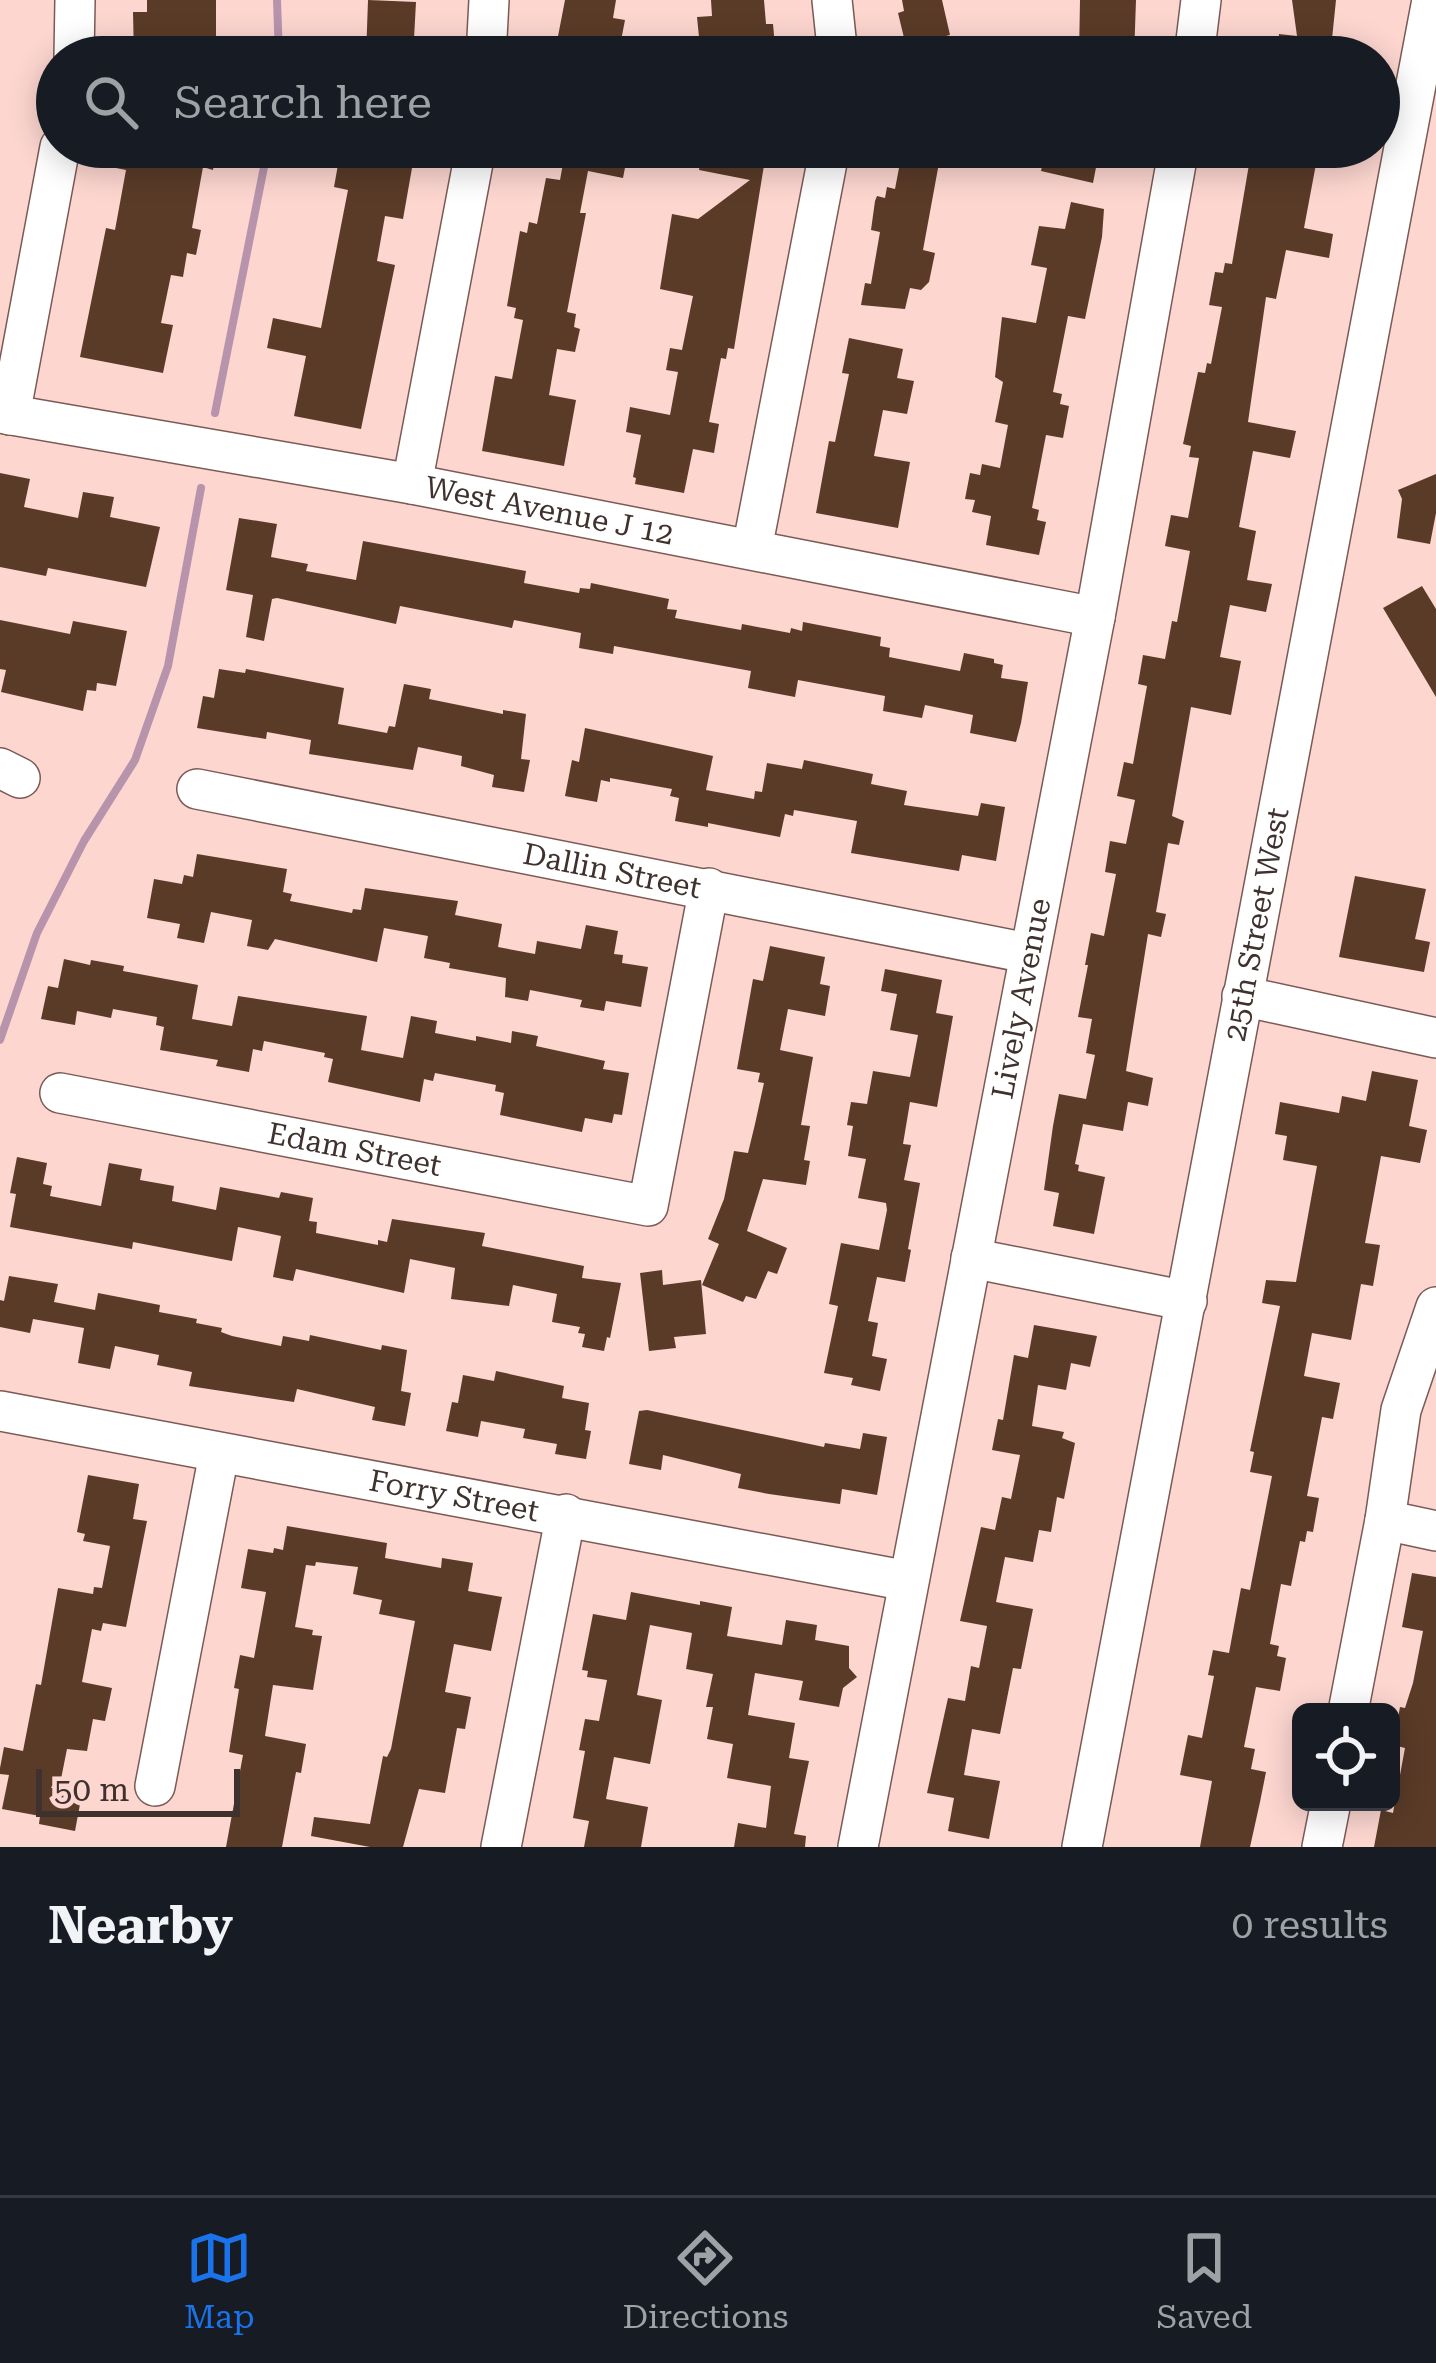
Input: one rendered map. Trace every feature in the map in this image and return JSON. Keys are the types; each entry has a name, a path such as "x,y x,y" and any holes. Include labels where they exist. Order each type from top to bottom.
{"street":[{"path":"75,36 76,0"},
{"path":"487,36 489,0"},
{"path":"832,0 836,36"},
{"path":"1197,36 1202,0"},
{"name":"25th Street West","path":"1400,168 1432,0"},
{"path":"5,414 56,168"},
{"path":"412,484 472,168"},
{"path":"752,549 826,168"},
{"name":"Lively Avenue","path":"858,1847 1095,616 1175,168"},
{"name":"25th Street West","path":"1082,1847 1400,168"},
{"name":"West Avenue J 12","path":"5,414 412,484 1095,616"},
{"name":"Dallin Street","path":"197,789 1027,953"},
{"name":"Edam Street","path":"59,1093 648,1206 709,888"},
{"path":"1242,996 1436,1038"},
{"path":"971,1258 1187,1301"},
{"path":"1350,1703 1401,1410 1436,1307"},
{"name":"Forry Street","path":"0,1411 908,1581"},
{"path":"155,1786 219,1454"},
{"path":"501,1847 566,1514"},
{"path":"1385,1520 1436,1531"},
{"path":"1322,1847 1329,1811"}],"building":[{"path":"147,0 216,0 216,36 134,36 133,12 147,12"},
{"path":"368,0 416,2 414,36 367,36"},
{"path":"565,0 616,0 613,18 625,20 622,36 558,36"},
{"path":"711,0 764,0 766,24 773,24 774,36 699,36 697,17 712,16"},
{"path":"902,0 942,0 950,35 904,36 898,13 904,11"},
{"path":"1080,0 1136,0 1135,36 1079,36"},
{"path":"1292,0 1336,0 1332,36 1297,36"},
{"path":"116,168 203,168 192,228 201,230 196,255 187,253 183,277 171,275 161,323 173,325 163,373 80,357 106,228 115,230 126,170"},
{"path":"337,168 412,168 403,219 385,216 377,261 395,265 361,429 294,416 306,356 267,348 273,318 321,328 348,190 334,187"},
{"path":"562,168 625,168 623,178 588,171 580,213 586,213 567,312 576,314 574,327 580,329 575,352 557,349 549,395 576,400 564,466 482,451 495,376 512,379 523,320 514,318 516,308 507,306 520,231 527,233 529,222 537,224 546,178 560,180"},
{"path":"764,168 734,349 728,348 726,359 721,358 709,422 719,424 714,453 693,449 684,493 635,484 641,435 626,432 630,407 670,415 678,372 666,370 670,348 682,350 693,296 660,289 672,214 698,219 750,180 699,170"},
{"path":"899,168 938,168 923,250 935,253 929,282 921,290 910,288 905,309 861,305 865,283 871,284 880,232 871,230 875,201 877,196 885,198 887,187 895,189"},
{"path":"1042,168 1096,168 1093,183"},
{"path":"1248,168 1315,168 1304,228 1333,234 1329,258 1286,250 1276,299 1266,297 1248,422 1296,431 1290,458 1253,451 1239,527 1256,531 1247,580 1272,584 1266,612 1230,605 1220,657 1241,661 1231,715 1191,707 1172,816 1184,821 1179,845 1168,843 1156,912 1166,914 1161,937 1148,934 1126,1071 1153,1078 1148,1106 1128,1102 1123,1131 1083,1124 1075,1164 1078,1171 1105,1177 1094,1234 1053,1226 1059,1193 1044,1190 1053,1126 1059,1094 1086,1099 1095,1055 1086,1053 1092,1019 1078,1017 1085,965 1091,933 1104,936 1116,874 1105,872 1110,841 1126,844 1135,800 1117,796 1124,762 1133,764 1147,686 1138,684 1143,655 1165,659 1172,621 1177,622 1190,551 1165,546 1171,515 1188,518 1199,458 1189,457 1191,446 1183,444 1198,372 1205,373 1207,363 1211,364 1222,307 1209,305 1215,272 1223,273 1225,263 1232,264"},
{"path":"1071,202 1104,209 1102,237 1085,319 1068,316 1053,392 1062,394 1060,404 1069,406 1063,438 1046,435 1032,508 1039,510 1037,520 1046,522 1039,555 986,545 991,516 972,512 975,500 965,499 970,473 980,475 982,464 1000,468 1008,425 995,422 1003,382 995,377 1002,317 1036,323 1047,268 1031,265 1039,226 1065,229"},
{"path":"849,338 903,349 897,378 914,381 907,414 883,410 874,456 910,462 898,528 816,513 829,441 835,442 849,374 842,373"},
{"path":"0,473 30,479 24,507 78,518 83,492 114,497 110,517 160,527 146,587 48,568 46,576 0,567"},
{"path":"1436,474 1430,544 1397,538 1402,499 1398,490"},
{"path":"239,518 277,524 271,557 308,564 306,571 356,580 363,541 526,571 524,583 579,593 580,588 590,589 591,583 669,599 667,609 677,610 675,618 790,633 791,628 802,631 803,622 881,637 880,646 890,648 889,657 960,671 964,653 994,659 1003,665 1001,678 1028,682 1016,742 970,733 973,715 925,705 922,718 883,711 885,696 798,680 795,697 748,688 751,671 614,646 613,654 579,648 581,633 514,620 512,628 400,606 396,624 277,598 272,599 264,641 246,637 253,595 226,590"},
{"path":"1422,586 1436,609 1436,697 1383,608"},
{"path":"0,620 70,634 73,621 127,631 116,686 97,683 96,691 87,690 83,711 1,692 6,670 0,669"},
{"path":"219,669 245,673 246,669 344,688 338,724 387,733 389,726 395,727 404,684 431,689 429,699 526,714 521,759 530,760 524,792 492,787 494,775 461,766 462,756 418,747 413,770 309,754 311,740 267,732 266,739 197,728 203,696 214,698"},
{"path":"585,728 713,756 706,790 754,799 755,791 762,792 767,763 802,769 804,760 873,774 871,784 907,791 904,805 978,816 981,803 1005,807 996,861 962,855 959,871 851,853 857,821 794,810 793,816 785,814 780,837 675,821 679,798 670,796 672,789 610,778 610,782 601,780 597,802 565,796 572,760 579,762"},
{"path":"197,854 287,869 283,892 292,894 290,901 352,913 361,910 365,888 458,901 455,915 502,924 498,947 535,954 537,941 581,949 586,925 618,931 614,954 623,955 622,963 648,967 641,1007 606,1001 604,1011 580,1007 582,1000 530,990 528,1001 505,997 506,978 449,968 450,963 424,958 428,936 384,928 377,962 275,939 268,950 247,946 252,920 211,912 204,943 177,938 180,924 147,918 154,879 182,884 184,875 193,877"},
{"path":"1355,876 1426,889 1415,939 1430,942 1424,972 1339,957"},
{"path":"770,946 825,957 820,984 830,986 825,1016 788,1009 780,1050 813,1057 801,1125 810,1126 804,1160 810,1161 806,1185 763,1179 747,1231 787,1248 777,1274 768,1271 756,1299 746,1296 743,1302 702,1285 719,1244 708,1239 724,1199 734,1151 748,1153 764,1083 758,1082 760,1073 737,1069 753,979 763,981"},
{"path":"64,959 124,966 123,971 198,985 192,1019 232,1026 238,996 367,1016 361,1050 403,1058 411,1016 437,1021 435,1033 476,1041 476,1036 511,1043 512,1031 538,1036 536,1046 605,1061 603,1069 629,1073 622,1115 614,1114 612,1123 585,1118 582,1132 500,1115 504,1093 495,1091 496,1085 435,1073 433,1081 424,1079 420,1102 328,1082 333,1059 324,1057 325,1053 264,1041 262,1051 253,1049 249,1072 216,1066 218,1060 160,1050 164,1027 156,1025 157,1017 113,1009 111,1018 77,1011 75,1025 41,1019 48,986 58,988"},
{"path":"885,969 942,980 936,1013 953,1016 937,1107 910,1102 903,1144 911,1145 904,1180 920,1183 905,1282 877,1277 868,1321 878,1323 872,1356 887,1359 880,1391 851,1385 853,1378 824,1373 838,1306 829,1304 841,1243 879,1250 887,1210 886,1203 858,1198 866,1159 848,1156 851,1102 867,1104 873,1071 910,1077 918,1035 890,1030 897,994 881,991"},
{"path":"1372,1071 1418,1080 1409,1126 1427,1130 1420,1163 1381,1156 1365,1243 1380,1245 1373,1286 1361,1284 1351,1340 1312,1333 1304,1376 1340,1383 1333,1419 1322,1417 1307,1496 1319,1498 1313,1532 1307,1531 1305,1542 1300,1541 1291,1586 1281,1584 1270,1644 1279,1646 1277,1656 1286,1658 1280,1691 1256,1687 1244,1747 1255,1749 1251,1769 1266,1772 1260,1802 1250,1847 1200,1847 1212,1781 1180,1775 1188,1735 1202,1738 1214,1676 1208,1675 1213,1650 1229,1653 1241,1588 1250,1590 1272,1476 1250,1472 1254,1452 1250,1451 1280,1306 1262,1303 1266,1280 1296,1282 1317,1166 1283,1160 1287,1136 1275,1134 1280,1102 1339,1113 1342,1096 1366,1101"},
{"path":"17,1157 47,1163 43,1184 52,1186 50,1196 101,1206 109,1163 142,1169 140,1180 174,1186 172,1201 216,1210 220,1187 279,1198 281,1192 313,1198 309,1221 317,1222 316,1233 378,1245 378,1240 387,1242 392,1219 485,1233 482,1246 584,1266 582,1278 621,1283 610,1338 604,1351 582,1347 585,1334 578,1333 580,1327 552,1322 557,1294 513,1285 509,1306 451,1299 455,1268 410,1259 404,1293 296,1269 293,1281 273,1277 281,1236 238,1227 232,1261 133,1242 132,1249 10,1227"},
{"path":"662,1270 663,1285 701,1280 706,1334 674,1337 676,1348 649,1351 640,1273"},
{"path":"9,1276 58,1284 54,1302 95,1310 98,1293 160,1305 159,1312 281,1346 283,1336 309,1341 310,1335 381,1350 382,1345 407,1350 401,1391 411,1393 405,1426 372,1420 375,1407 297,1389 294,1402 189,1386 192,1372 157,1365 159,1355 115,1346 110,1369 78,1363 84,1328 33,1319 30,1333 0,1327 0,1300 4,1301"},
{"path":"1034,1325 1097,1336 1090,1367 1071,1363 1066,1390 1038,1385 1032,1426 1064,1432 1062,1438 1075,1443 1064,1499 1057,1497 1051,1532 1039,1530 1033,1562 1005,1557 996,1602 1033,1609 1021,1669 1013,1668 1000,1734 972,1729 964,1775 1000,1781 989,1839 948,1831 954,1798 927,1793 948,1698 965,1701 971,1666 979,1668 987,1626 960,1621 981,1527 995,1530 1002,1497 1011,1499 1020,1455 992,1450 998,1419 1003,1420 1014,1355 1028,1358"},
{"path":"496,1371 564,1386 562,1398 589,1403 586,1459 555,1454 557,1444 523,1438 525,1429 481,1421 478,1437 446,1431 463,1375 494,1381"},
{"path":"639,1411 824,1447 825,1443 860,1449 863,1433 887,1437 877,1495 842,1489 840,1504 738,1488 741,1474 663,1455 661,1470 629,1464"},
{"path":"88,1475 139,1484 133,1519 147,1521 126,1627 103,1623 101,1631 92,1629 82,1682 112,1688 105,1721 93,1719 87,1751 67,1749 58,1794 81,1799 75,1831 39,1824 40,1816 2,1809 9,1775 0,1774 0,1768 4,1747 23,1751 36,1684 41,1685 58,1588 93,1594 94,1587 102,1588 110,1546 83,1541 85,1534 77,1532"},
{"path":"287,1526 387,1543 385,1558 441,1568 442,1558 473,1563 468,1591 502,1597 491,1651 454,1644 445,1692 471,1697 465,1729 457,1728 445,1793 419,1789 403,1847 370,1847 311,1836 314,1817 370,1824 383,1756 391,1749 415,1621 379,1614 382,1600 353,1594 358,1567 316,1562 306,1565 295,1627 322,1636 313,1690 273,1685 265,1736 306,1744 282,1847 226,1847 243,1755 229,1752 239,1689 234,1688 240,1655 254,1658 266,1592 241,1588 248,1549 283,1550"},
{"path":"1412,1573 1436,1577 1436,1847 1374,1847 1381,1811 1400,1811 1405,1748 1400,1747 1400,1707 1405,1708 1413,1683 1423,1631 1402,1627"},
{"path":"631,1592 732,1607 727,1636 782,1645 786,1620 817,1625 815,1640 849,1646 849,1668 857,1677 843,1688 839,1707 799,1700 803,1681 755,1673 748,1715 795,1723 789,1758 809,1761 794,1834 806,1836 805,1847 734,1847 738,1823 766,1828 771,1786 727,1778 733,1744 707,1739 713,1707 706,1707 713,1674 686,1669 692,1633 650,1625 637,1695 662,1700 650,1764 614,1757 606,1799 648,1807 641,1847 584,1847 589,1821 573,1818 585,1751 579,1750 585,1719 599,1721 607,1680 587,1677 588,1671 582,1670 593,1614 626,1620"}],"waterway":[{"path":"277,0 278,36"},
{"path":"215,413 264,168"},
{"path":"0,1040 37,933 84,841 135,760 168,666 201,488"}]}
